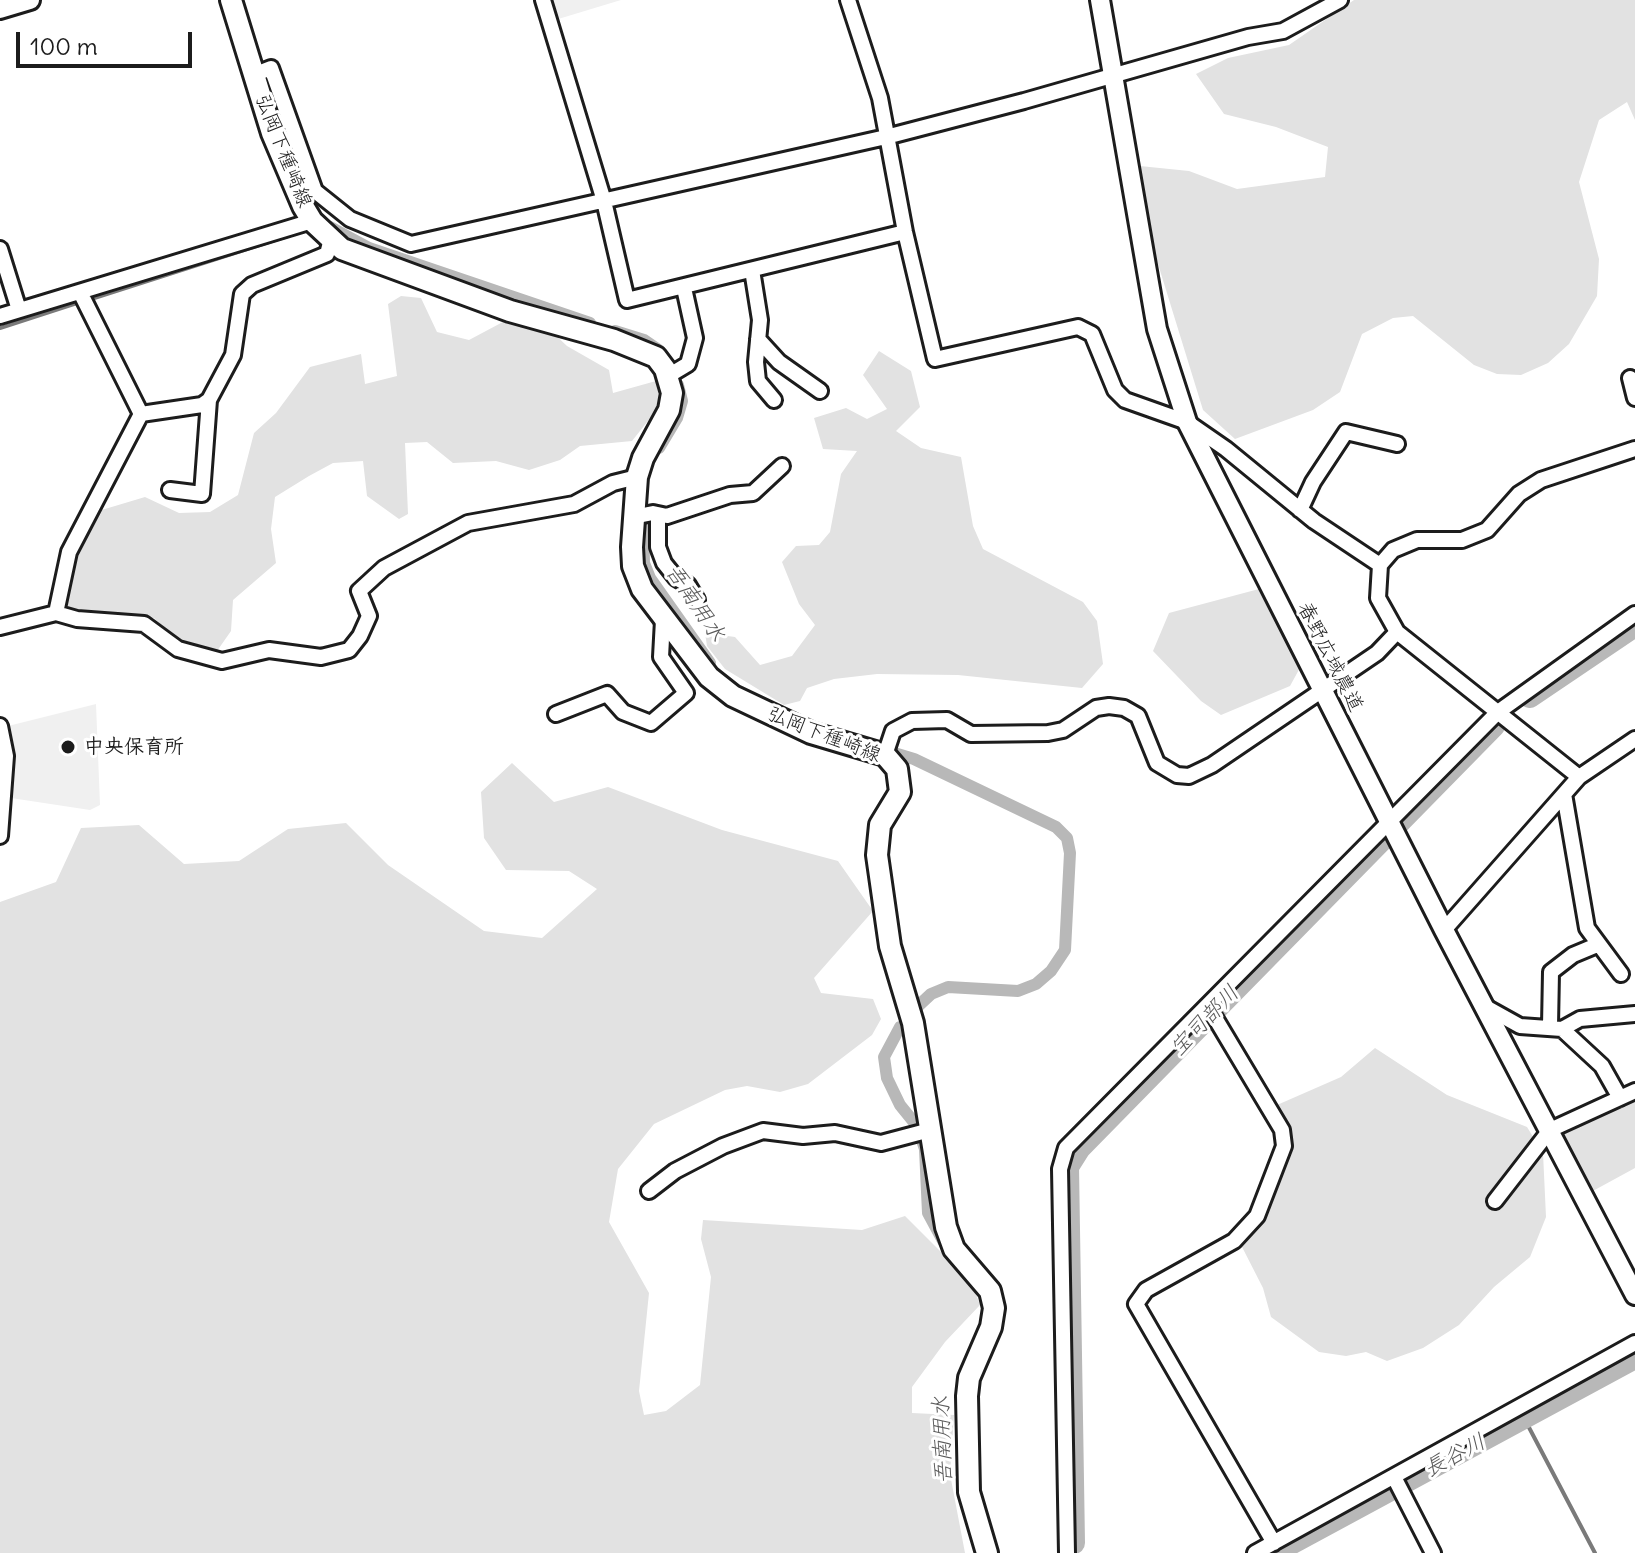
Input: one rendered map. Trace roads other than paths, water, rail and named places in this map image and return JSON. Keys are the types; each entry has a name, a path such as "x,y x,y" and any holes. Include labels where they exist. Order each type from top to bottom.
{"main road":[{"name":"弘岡下種崎線","path":"231,0 261,73 272,133 329,235"},
{"path":"329,235 342,249 510,311 641,349 656,357 673,374"},
{"name":"弘岡下種崎線","path":"673,374 669,410 637,477 646,515 633,566 642,589 709,677 733,696 811,733 886,748 897,769 900,792 880,825 877,855 890,946 913,1023 923,1132 954,1249 990,1291 994,1308 991,1327 969,1378 967,1396 969,1492 987,1553"}],"street":[{"path":"0,9 30,0"},
{"path":"543,0 604,201 627,300 905,232"},
{"path":"848,0 880,98 905,232 935,359 1078,327 1092,334 1115,390 1125,400 1187,422 1300,510 1380,565"},
{"name":"春野広域農道","path":"1100,0 1157,329 1187,422 1444,930 1635,1295"},
{"path":"261,73 315,191 349,221 411,244 1114,83 1248,37 1283,31 1340,0"},
{"path":"0,316 80,292 329,235 349,221"},
{"path":"170,490 202,494 209,400 233,355 242,294 252,285 327,254 329,235"},
{"path":"0,249 19,310"},
{"path":"752,270 760,320 758,381 774,400"},
{"path":"673,374 688,364 695,338 684,288"},
{"path":"80,292 87,312 141,414"},
{"path":"758,339 779,362 820,391"},
{"path":"1630,378 1635,398"},
{"path":"141,414 202,405 209,400"},
{"path":"56,613 69,552 141,414"},
{"path":"1300,510 1313,482 1346,432 1397,444"},
{"path":"1579,777 1397,632 1378,598 1380,565 1393,550 1417,540 1462,540 1487,530 1519,494 1541,480 1635,449"},
{"path":"697,600 688,585 676,578 664,563 646,515 667,516 730,495 753,493 782,466"},
{"path":"0,627 56,613 77,619 144,624 178,649 222,661 269,650 321,657 349,650 360,636 369,616 359,591 384,568 468,523 574,504 613,483 637,477"},
{"path":"1067,1553 1062,1154 1208,1006 1394,829 1498,712 1635,614"},
{"path":"556,714 607,694 623,712 651,723 686,693 661,657 663,620"},
{"path":"886,748 900,724 912,721 947,720 971,734 1048,733 1063,730 1096,708 1109,706 1124,708 1138,716 1157,763 1177,775 1189,776 1212,765 1377,653 1397,632"},
{"path":"0,726 6,756 0,836"},
{"path":"1444,930 1579,777 1635,739"},
{"path":"1564,794 1587,928 1621,974"},
{"path":"1597,945 1573,955 1551,972 1556,1028 1602,1066 1620,1098"},
{"path":"1208,1006 1282,1130 1284,1146 1257,1216 1234,1241 1146,1290 1136,1304 1274,1543"},
{"path":"1484,1006 1520,1026 1556,1028 1580,1019 1635,1014"},
{"path":"1495,1201 1550,1130 1635,1091"},
{"path":"649,1191 675,1171 723,1146 763,1131 803,1136 835,1133 881,1143 923,1132"},
{"path":"1255,1553 1635,1343"},
{"path":"1394,1477 1433,1553"}],"waterway":[{"name":"吾南用水","path":"330,227 369,248 590,323"},
{"path":"88,300 297,233"},
{"path":"0,328 80,302"},
{"name":"吾南用水","path":"615,331 644,340 660,351"},
{"name":"吾南用水","path":"659,448 677,418 682,401 678,385"},
{"name":"吾南用水","path":"643,514 644,563 650,578 710,663"},
{"name":"宝司部川","path":"1530,697 1635,626"},
{"name":"宝司部川","path":"1074,1543 1068,1167 1080,1148 1494,726"},
{"name":"吾南用水","path":"881,749 914,759 1056,827 1067,838 1070,853 1065,950 1051,971 1036,984 1018,991 948,987 931,994 916,1008"},
{"name":"吾南用水","path":"900,1027 884,1057 887,1078 900,1105 917,1126 925,1149 928,1213 949,1252"},
{"name":"長谷川","path":"1274,1553 1635,1358"},
{"path":"1524,1418 1595,1553"}],"place":[{"name":"中央保育所","path":"68,747"}]}
